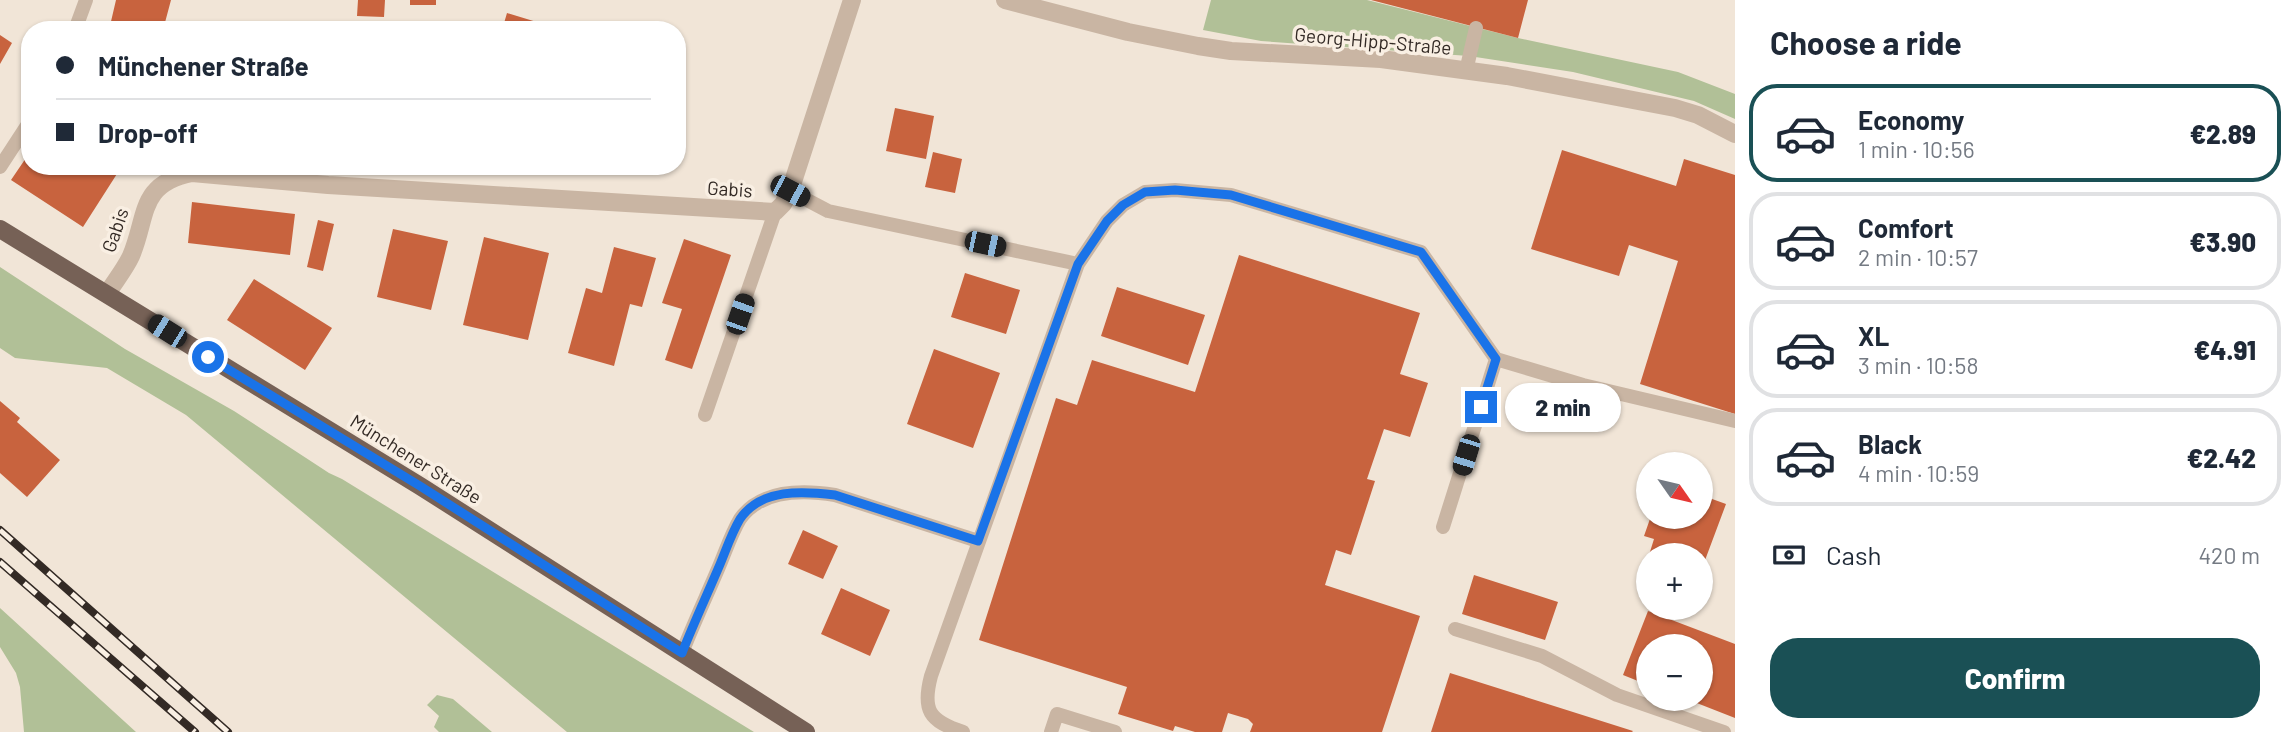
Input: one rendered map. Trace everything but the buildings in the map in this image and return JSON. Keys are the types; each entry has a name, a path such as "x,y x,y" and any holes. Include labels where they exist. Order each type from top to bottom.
{"main road":[{"name":"Münchener Straße","path":"0,229 420,486 806,732"}],"street":[{"name":"Gabis","path":"234,175 328,185 775,212 790,191 852,0"},
{"name":"Georg-Hipp-Straße","path":"1005,0 1128,32 1209,48 1252,53 1381,59 1507,76 1666,106 1698,115 1735,134"},
{"name":"Gabis","path":"107,294 131,255 150,196 165,182 180,175"}],"lane":[{"path":"78,21 86,0"},
{"path":"1466,71 1476,28"},
{"path":"0,167 21,135"},
{"path":"962,732 936,720 928,709 926,696 978,541 1078,264 1107,221 1123,205 1145,192 1175,190 1231,195 1421,252 1496,359 1584,385 1735,421"},
{"path":"790,191 828,211 1078,264"},
{"path":"705,415 775,212"},
{"path":"1443,527 1496,359"},
{"path":"682,653 736,528 749,509 766,498 788,493 835,495 978,541"},
{"path":"1455,629 1542,656 1617,695 1724,732"},
{"path":"1051,732 1057,714 1115,732"}],"green space":[{"path":"1211,0 1367,0 1518,38 1678,72 1735,94 1735,119 1694,101 1573,72 1469,56 1261,41 1203,30"},
{"path":"0,267 125,349 234,411 329,473 754,732 567,732 186,415 107,368 15,358 0,348"},
{"path":"0,608 136,732 24,732 20,687 16,673 0,647"},
{"path":"437,695 453,699 492,732 439,732 434,727 439,716 427,705"}],"railway":[{"path":"0,530 228,732"},
{"path":"0,562 195,732"}],"route":[{"path":"208,357 420,486 682,653 741,518 766,498 788,493 835,495 978,541 1078,264 1107,221 1123,205 1145,192 1175,190 1231,195 1421,252 1496,359 1481,407"}]}
